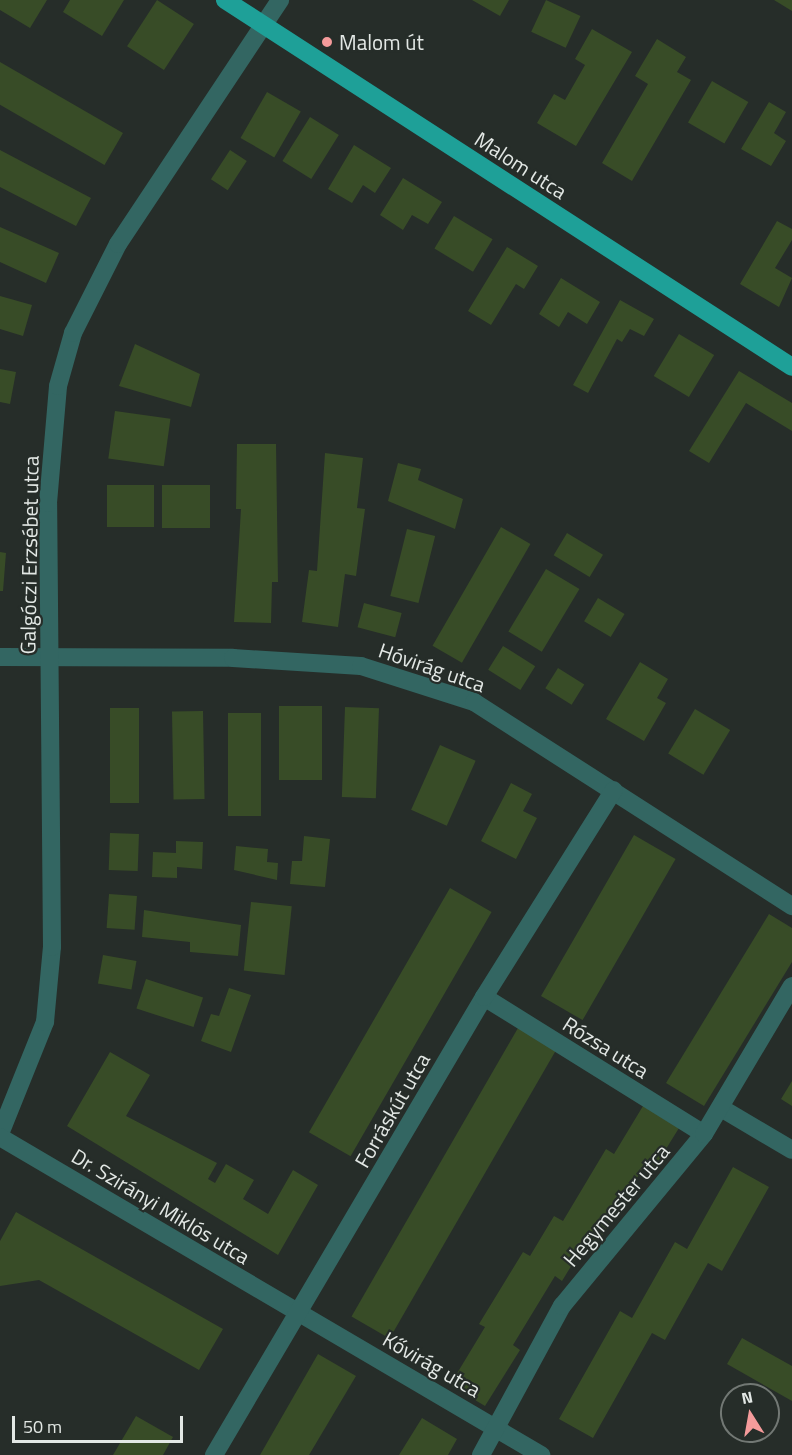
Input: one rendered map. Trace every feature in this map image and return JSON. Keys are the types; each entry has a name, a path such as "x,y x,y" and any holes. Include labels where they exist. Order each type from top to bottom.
{"main road":[{"name":"Malom utca","path":"225,0 792,367"}],"street":[{"name":"Galgóczi Erzsébet utca","path":"0,1136 45,1022 52,947 48,503 58,386 74,333 118,244 261,23 280,0"},
{"name":"Hóvirág utca","path":"0,657 234,658 361,666 474,702 792,906"},
{"name":"Forráskút utca","path":"213,1455 299,1314 484,997 614,790"},
{"name":"Hegymester utca","path":"480,1455 561,1306 704,1134 792,986"},
{"name":"Rózsa utca","path":"484,997 704,1134"},
{"path":"721,1108 792,1150"},
{"name":"Dr. Szirányi Miklós utca","path":"0,1136 299,1314"},
{"name":"Kővirág utca","path":"299,1314 497,1426 541,1455"}],"building":[{"path":"0,0 47,0 30,28 0,10"},
{"path":"70,0 124,0 102,36 63,12"},
{"path":"157,0 194,24 164,70 127,46"},
{"path":"472,0 509,0 500,16"},
{"path":"546,0 580,16 566,48 531,32"},
{"path":"774,0 792,0 792,11"},
{"path":"592,29 632,52 576,146 537,123 554,94 565,100 585,65 575,59"},
{"path":"657,39 686,57 677,72 691,80 632,181 602,163 648,84 635,76"},
{"path":"0,62 123,133 104,165 0,105"},
{"path":"712,81 748,102 724,144 688,123"},
{"path":"267,92 301,111 274,157 240,138"},
{"path":"769,102 786,112 774,133 786,141 771,166 741,149"},
{"path":"310,117 339,135 311,179 282,161"},
{"path":"354,145 391,168 375,193 363,185 352,203 328,189"},
{"path":"0,150 91,198 76,226 0,187"},
{"path":"230,150 247,161 228,190 211,179"},
{"path":"403,178 442,202 428,224 412,215 403,230 380,215"},
{"path":"454,216 493,239 473,272 434,249"},
{"path":"777,221 792,229 792,240 775,268 792,278 779,307 740,284"},
{"path":"0,227 59,253 46,283 0,262"},
{"path":"507,247 538,266 524,289 516,284 491,325 468,311"},
{"path":"561,278 600,302 587,324 568,312 559,327 539,314"},
{"path":"0,296 32,305 23,336 0,329"},
{"path":"620,300 654,319 644,336 630,329 622,342 617,339 588,393 573,385"},
{"path":"679,334 714,355 689,397 654,376"},
{"path":"135,344 200,374 191,407 119,386"},
{"path":"0,369 16,372 10,404 0,402"},
{"path":"739,371 792,403 792,431 746,403 709,463 689,451"},
{"path":"115,411 170,419 164,466 108,459"},
{"path":"237,444 276,444 278,582 272,582 271,623 234,622 241,509 236,509"},
{"path":"325,453 363,458 357,508 365,509 356,576 345,574 338,627 302,622 309,570 317,571"},
{"path":"398,463 421,469 418,480 463,499 455,529 388,501"},
{"path":"107,485 154,485 154,527 107,527"},
{"path":"162,485 210,485 210,528 162,528"},
{"path":"501,527 530,544 462,663 432,646"},
{"path":"407,529 435,536 418,603 390,596"},
{"path":"567,533 603,555 590,577 554,555"},
{"path":"0,552 6,553 3,591 0,591"},
{"path":"546,569 579,589 542,652 508,632"},
{"path":"598,598 625,614 611,637 584,621"},
{"path":"364,603 402,613 395,637 358,627"},
{"path":"503,646 535,666 520,690 488,670"},
{"path":"640,662 668,679 657,698 666,703 644,741 606,719"},
{"path":"558,668 584,684 572,705 545,688"},
{"path":"279,706 322,706 322,780 279,780"},
{"path":"345,707 379,708 376,798 342,797"},
{"path":"110,708 139,708 139,803 110,803"},
{"path":"695,709 730,730 703,775 668,754"},
{"path":"203,711 205,799 174,800 172,712"},
{"path":"228,713 261,713 261,816 228,816"},
{"path":"440,745 476,761 447,826 411,810"},
{"path":"511,783 532,794 523,811 537,818 516,859 481,841"},
{"path":"110,833 139,834 138,871 109,870"},
{"path":"634,835 676,859 583,1020 541,996"},
{"path":"304,836 330,839 325,887 290,884 292,861 302,861"},
{"path":"176,841 203,842 202,869 177,867 177,878 152,877 153,852 176,853"},
{"path":"236,846 268,849 267,862 278,863 277,880 234,870"},
{"path":"450,888 492,912 351,1156 309,1132"},
{"path":"109,894 137,896 135,930 107,928"},
{"path":"251,902 292,906 285,975 244,971"},
{"path":"144,910 241,925 238,956 190,952 190,942 142,937"},
{"path":"769,914 792,928 792,962 704,1106 666,1083"},
{"path":"103,955 136,961 131,989 98,984"},
{"path":"146,979 203,998 193,1027 136,1008"},
{"path":"229,988 251,995 231,1052 201,1041 211,1014 219,1016"},
{"path":"518,1028 556,1050 390,1338 351,1316"},
{"path":"110,1052 150,1075 126,1116 217,1163 208,1179 215,1183 226,1164 254,1180 243,1199 268,1214 293,1170 318,1185 278,1255 67,1126"},
{"path":"792,1081 792,1106 781,1099"},
{"path":"643,1106 679,1128 651,1173 643,1168 593,1251 584,1245 562,1281 555,1276 513,1345 520,1350 485,1406 450,1385 485,1327 479,1324 523,1252 530,1256 554,1216 563,1221 606,1149 614,1154"},
{"path":"733,1167 769,1187 722,1271 708,1263 665,1340 652,1333 593,1438 559,1419 620,1311 632,1318 675,1242 687,1249"},
{"path":"16,1212 223,1329 199,1370 39,1280 0,1286 0,1241"},
{"path":"742,1338 792,1366 792,1401 780,1394 780,1383 760,1383 727,1364"},
{"path":"318,1354 356,1376 309,1455 260,1455"},
{"path":"136,1416 173,1437 163,1455 113,1455"},
{"path":"422,1418 457,1439 448,1455 399,1455"}],"place":[{"name":"Malom út","path":"327,42"}]}
